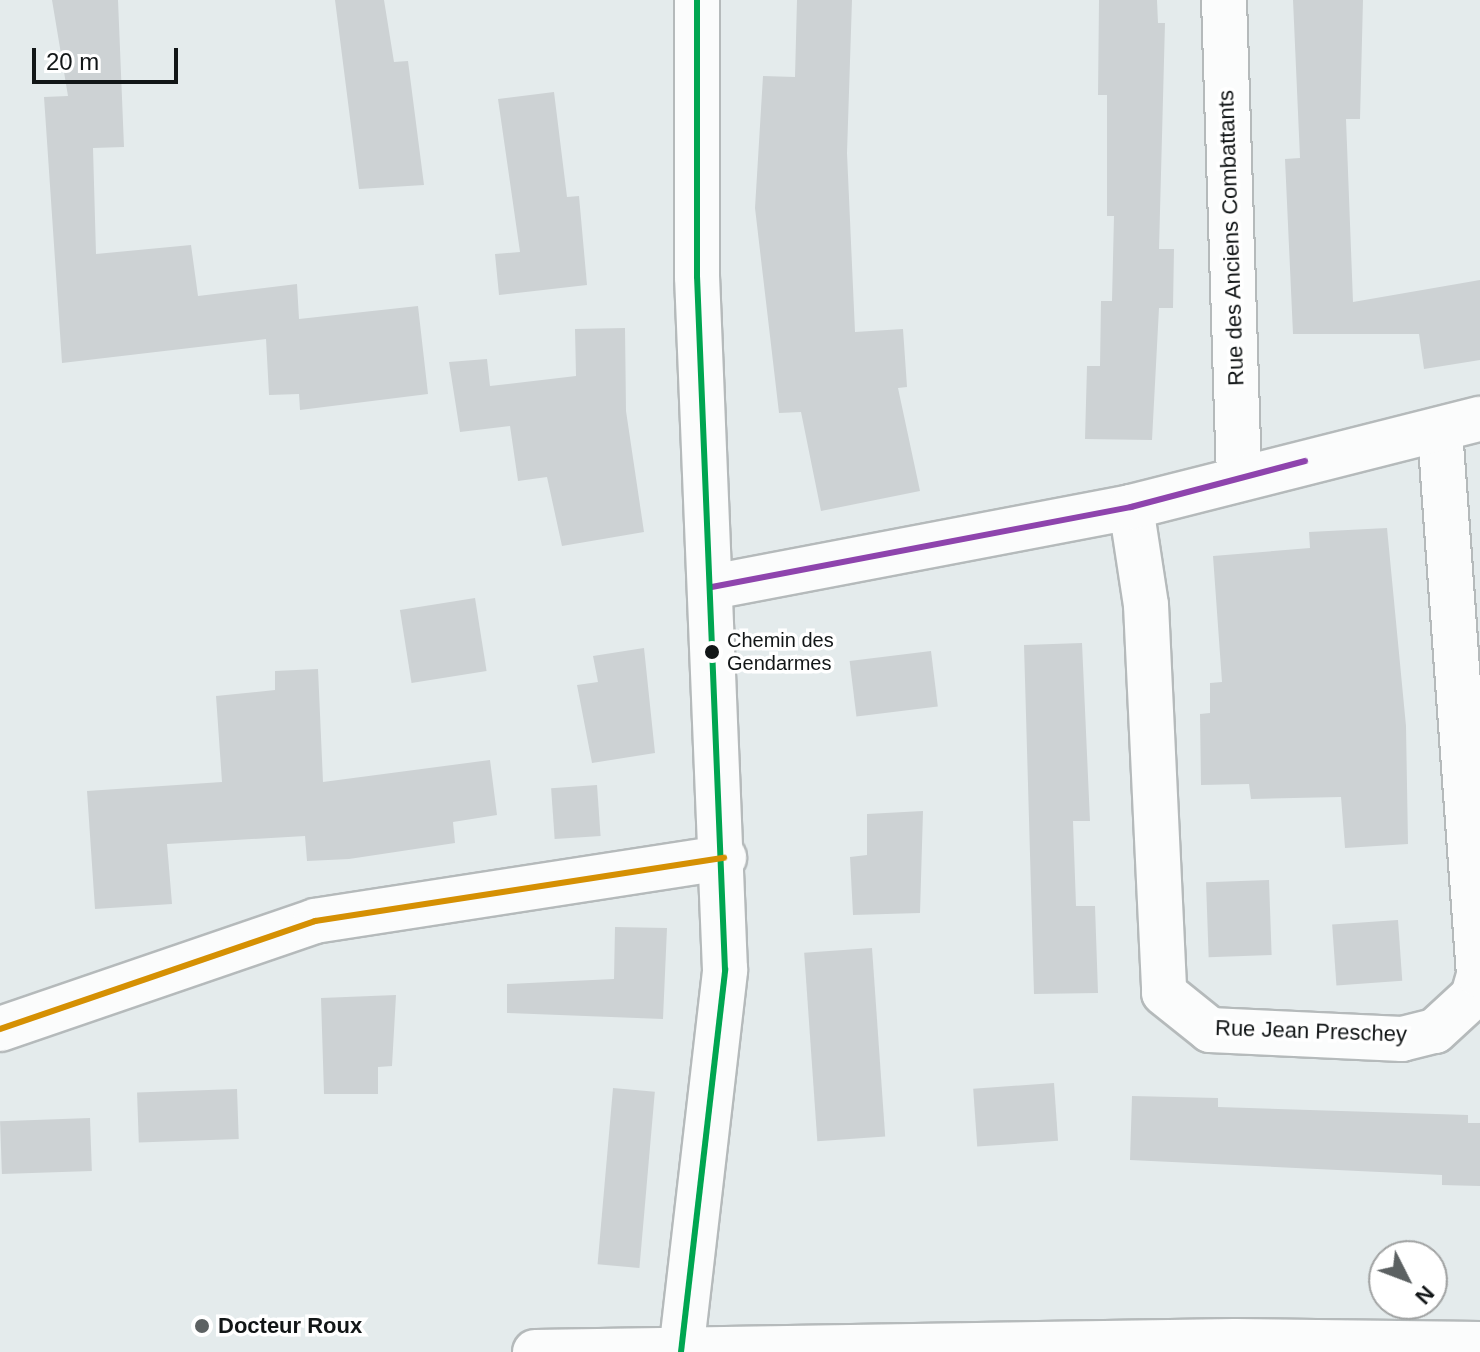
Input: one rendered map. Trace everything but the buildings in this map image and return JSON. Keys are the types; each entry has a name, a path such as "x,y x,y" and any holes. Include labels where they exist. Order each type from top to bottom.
{"street":[{"path":"681,1351 725,970 724,858 697,277 697,0"},
{"name":"Rue des Anciens Combattants","path":"1224,0 1239,475"},
{"path":"712,587 1131,507 1239,475 1460,425"},
{"name":"Rue Jean Preschey","path":"1131,507 1146,605 1164,993 1210,1030 1402,1039 1435,1031 1473,996 1479,975 1460,425"},
{"path":"0,1029 315,921 724,858"},
{"path":"535,1352 1480,1344"}],"transit line":[{"path":"681,1352 725,970 697,277 697,0"},
{"path":"712,587 1131,507 1305,461"},
{"path":"0,1029 315,921 724,858"}],"place":[{"name":"Chemin des Gendarmes","path":"712,652"},
{"name":"Docteur Roux","path":"202,1326"}]}
